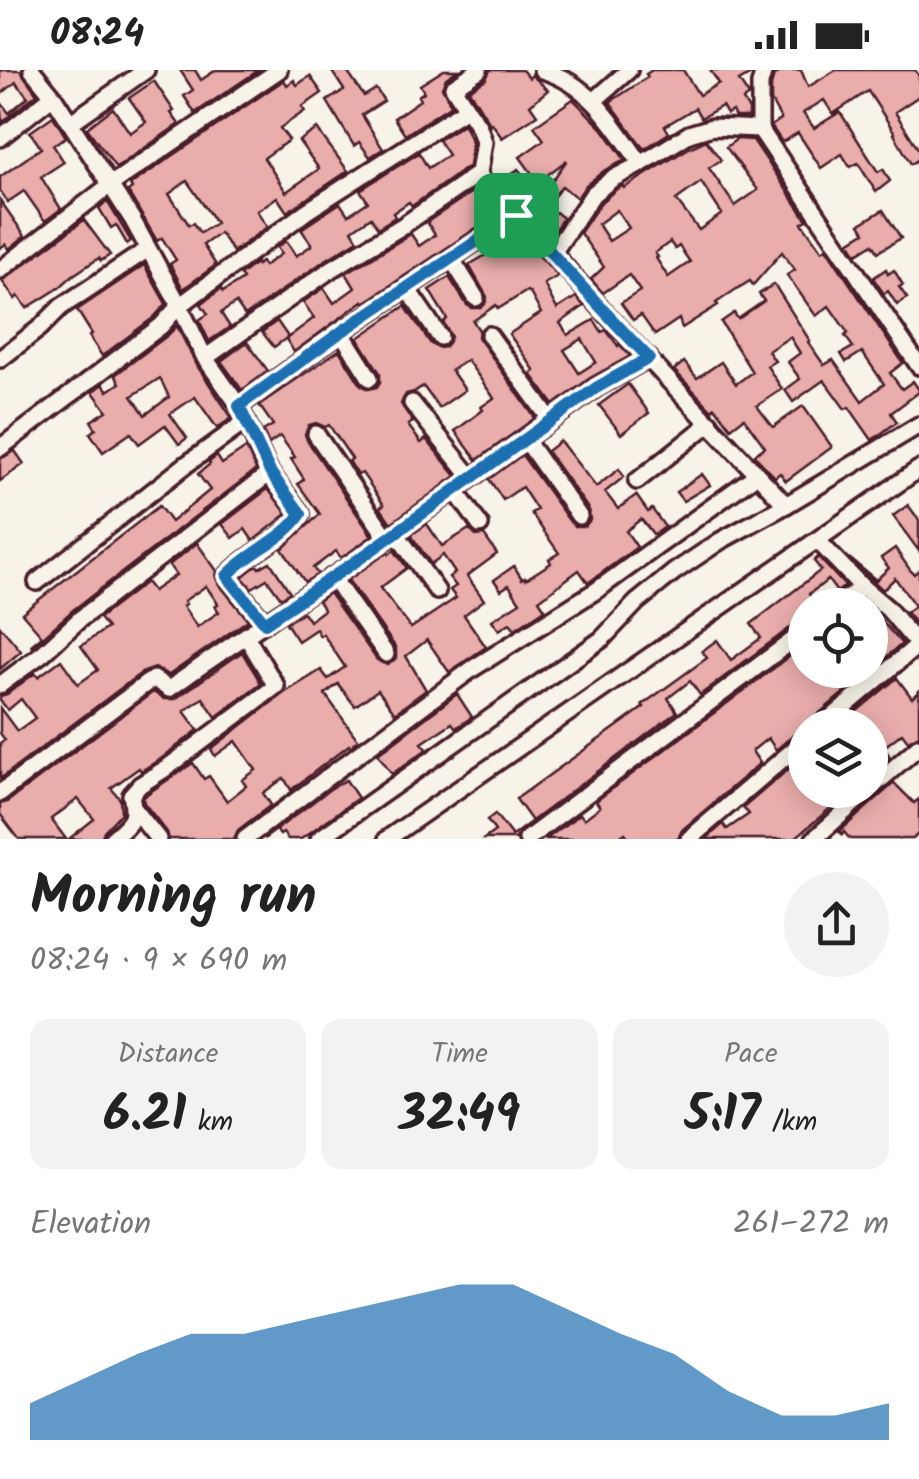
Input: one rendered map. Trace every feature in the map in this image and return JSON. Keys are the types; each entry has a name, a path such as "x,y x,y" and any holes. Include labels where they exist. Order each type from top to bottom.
{"street":[{"path":"32,70 110,184 178,301 205,358 239,406 270,472 299,511 300,518 227,576 265,623"},
{"path":"70,124 146,70"},
{"path":"0,270 110,184 279,70"},
{"path":"479,70 453,86 479,127 484,142 479,173 490,196 516,215 554,254 786,505"},
{"path":"542,70 558,75 595,100 641,164"},
{"path":"595,100 629,70"},
{"path":"764,70 760,84 760,128 919,366"},
{"path":"0,138 52,96"},
{"path":"0,448 306,211 466,109"},
{"path":"554,254 594,194 612,179 689,134 712,127 760,128"},
{"path":"205,358 479,173"},
{"path":"239,406 341,332 516,215"},
{"path":"0,359 61,307 148,249"},
{"path":"452,258 476,298"},
{"path":"406,288 440,337"},
{"path":"341,332 370,378"},
{"path":"489,335 550,419"},
{"path":"0,793 154,679 169,690 392,536 550,419 649,358"},
{"path":"412,403 471,478"},
{"path":"37,582 245,422"},
{"path":"636,481 710,424"},
{"path":"319,839 337,834 602,639 637,602 674,572 919,425"},
{"path":"316,434 437,591"},
{"path":"525,439 579,516"},
{"path":"387,839 919,469"},
{"path":"0,685 270,472"},
{"path":"245,839 472,669 597,590 756,475"},
{"path":"454,489 480,526"},
{"path":"818,541 888,609 918,646 843,708"},
{"path":"332,577 386,654"},
{"path":"112,839 130,824 134,810 131,795 140,785 276,686 246,636"},
{"path":"527,839 788,644"},
{"path":"888,774 919,746"},
{"path":"689,839 788,755"},
{"path":"814,839 849,808"},
{"path":"134,810 158,839"}],"building":[{"path":"0,70 20,70 37,94 2,122 0,101 9,113 28,97 16,82 0,95"},
{"path":"180,70 195,70 201,80 216,70 259,70 195,113 184,96 193,90"},
{"path":"331,70 346,70 364,96 376,89 384,101 362,115 383,149 370,157 359,142 354,146 327,101 344,90"},
{"path":"444,70 458,70 446,78 442,87 451,105 405,135 394,118 420,100 418,96 424,92 420,85"},
{"path":"490,70 522,70 548,90 530,105 537,115 502,138 469,90 486,79"},
{"path":"652,70 683,70 699,95 719,83 710,70 752,70 739,81 749,96 743,100 749,117 735,117 732,111 727,114 722,106 701,118 695,108 665,126 669,133 644,149 610,102 648,77 646,74"},
{"path":"801,70 808,87 836,70 915,70 919,76 919,96 895,112 919,150 919,159 911,164 868,91 833,114 824,100 803,113 814,128 840,112 878,172 883,169 890,181 876,192 858,163 850,167 842,154 821,168 798,133 782,142 771,126 781,119 771,101 771,86 774,75"},
{"path":"310,76 322,93 280,128 289,140 264,158 286,192 319,169 299,141 317,129 348,171 287,212 277,197 257,211 267,227 233,252 220,233 203,245 216,265 183,289 170,264 176,260 162,238 157,241 128,192 132,189 130,185 284,80 287,85 294,80 297,85","holes":["187,181 216,223 200,233 193,223 189,225 169,194"]},
{"path":"154,81 179,124 116,168 87,128 113,108 130,133 146,122 129,98"},
{"path":"573,99 602,128 625,160 586,185 577,198 562,186 551,200 545,191 567,160 538,182 520,157 544,140 534,126"},
{"path":"53,116 66,137 53,145 64,162 41,177 61,209 45,221 24,191 8,202 0,191 0,177 41,148 30,132"},
{"path":"464,124 472,143 469,166 412,206 409,202 378,228 371,217 352,230 358,240 245,316 236,303 221,313 230,327 209,341 199,320 208,314 201,304 243,279 240,275 256,263 264,266 281,254 277,247 286,241 296,256 312,245 301,229 340,203 348,215 368,202 360,190 419,153 428,168 448,155 438,140"},
{"path":"737,139 753,140 807,220 802,223 822,251 826,248 903,363 890,373 902,389 913,381 919,390 891,413 897,422 872,440 824,380 793,402 785,390 800,379 788,362 800,353 790,337 768,351 775,361 767,366 782,389 757,406 773,427 803,406 832,447 786,481 780,473 775,477 754,455 765,447 744,418 731,428 715,407 712,410 674,370 684,362 697,378 721,362 736,384 752,372 721,322 734,313 738,319 764,301 759,294 774,284 824,365 833,360 862,401 884,384 862,352 846,362 841,354 853,347 829,306 816,316 787,275 795,270 782,252 753,285 750,281 735,290 682,328 679,319 655,335 641,315 633,320 621,303 640,291 629,275 603,293 591,279 604,267 580,233 601,202 618,188 706,140 721,160 709,168 735,206 758,190 726,147","holes":["701,182 722,214 699,230 676,200","617,210 629,228 609,241 598,224","670,242 675,249 679,246 690,262 668,277 655,253"]},
{"path":"518,169 524,176 516,182 525,193 517,199 509,188 504,192 498,186"},
{"path":"475,190 496,215 363,301 294,352 286,339 314,318 303,302 324,288 334,303 355,288 346,273 411,234 419,246 435,235 427,222"},
{"path":"0,200 25,236 9,249 6,244 0,248"},
{"path":"107,201 131,241 127,244 99,208"},
{"path":"534,205 546,220 556,212 563,218 551,235 529,212"},
{"path":"883,210 901,238 878,252 873,244 857,254 849,242 865,232 860,224"},
{"path":"84,220 110,255 101,261 99,258 27,308 18,296 15,299 2,281"},
{"path":"520,235 558,276 544,284 557,309 576,297 584,306 560,323 568,335 594,320 630,356 590,378 554,405 509,334 541,313 530,293 527,291 498,309 496,305 473,321 479,330 478,337 535,418 477,460 455,431 494,398 467,360 451,370 465,390 439,408 423,386 406,394 401,404 413,422 408,425 421,443 426,439 456,476 391,523 380,507 384,505 362,473 358,475 329,425 309,425 307,440 372,536 341,558 336,551 313,568 318,574 305,582 282,549 320,514 298,484 304,479 280,436 269,444 263,431 273,425 259,405 339,350 361,385 377,387 380,373 358,338 405,306 431,344 445,347 451,337 443,322 447,319 429,290 449,277 467,305 481,308 487,297 469,265","holes":["582,339 596,362 579,373 564,350"]},
{"path":"144,265 166,304 102,356 77,310"},
{"path":"886,269 888,274 894,270 907,298 897,305 873,278"},
{"path":"277,321 288,337 274,347 262,332"},
{"path":"177,326 196,364 232,418 217,428 195,397 170,414 187,438 179,444 165,425 139,444 131,433 103,452 90,433 96,429 91,421 107,411 93,392 103,384 108,391 120,383 115,375","holes":["160,378 169,397 145,415 132,396"]},
{"path":"247,342 268,371 242,390 221,361"},
{"path":"628,384 649,413 621,434 599,405"},
{"path":"560,441 596,487 619,469 624,477 605,492 618,509 636,495 665,527 654,535 641,519 626,531 637,547 588,583 579,570 539,600 545,609 515,629 510,623 499,630 492,620 520,602 509,585 501,590 494,580 514,566 526,579 559,553 531,513 537,510 522,487 503,500 489,479 522,455 570,522 585,526 590,520 589,510 547,451"},
{"path":"246,448 256,470 73,610 32,647 42,636 22,613 159,506 171,522 210,490 198,474 209,462 217,456 222,464"},
{"path":"15,451 24,464 0,481 0,459"},
{"path":"702,474 710,485 683,501 676,492"},
{"path":"268,489 287,514 253,541 245,529 233,538 222,524"},
{"path":"908,505 919,520 919,551 893,516"},
{"path":"427,524 442,546 469,529 476,536 484,535 497,554 467,576 484,600 464,615 486,647 449,672 427,640 406,656 426,690 395,713 378,690 355,706 338,684 325,694 358,740 291,790 284,778 263,793 271,805 238,830 234,839 169,839 144,803 147,794 193,763 204,779 209,776 227,801 246,786 242,780 256,770 236,741 215,756 211,749 321,670 328,679 345,667 323,634 320,636 316,629 298,641 286,623 303,612 309,621 324,610 318,601 329,593 377,660 388,665 396,658 396,648 348,580 394,550 407,568 380,588 411,628 456,598 450,590 456,586 449,577 455,573 443,555 431,564 411,535"},
{"path":"197,543 217,571 218,583 248,620 169,675 155,668 141,673 0,779 0,743 5,740 0,733 0,708 17,731 35,718 21,699 8,710 0,696 61,660 78,684 98,670 81,646 107,628 99,618 146,582 153,591 176,575 169,565","holes":["206,586 218,604 215,606 219,612 197,627 183,606 184,601"]},
{"path":"895,548 914,574 919,570 919,628 906,612 915,606 895,578 881,588 849,558 876,580 889,568 881,558"},
{"path":"818,557 845,586 834,588 828,580 817,588 798,588 821,570 814,561"},
{"path":"270,562 290,592 281,598 267,579 252,588 242,577 257,565 259,568"},
{"path":"788,595 788,629 700,695 690,681 668,698 677,712 532,821 516,799 707,658 702,651 717,640 731,660 761,638 751,624"},
{"path":"0,626 21,651 0,669"},
{"path":"888,628 902,644 888,656"},
{"path":"242,652 261,683 216,717 203,698 184,711 198,730 162,758 141,771 139,768 111,788 120,799 121,813 101,839 69,839 94,819 78,799 51,819 66,839 19,839 0,814 0,804 153,692 164,699 175,699"},
{"path":"788,658 788,688 849,688 826,708 788,708 788,740 776,750 768,738 752,751 760,763 682,830 678,839 630,839 625,833 617,839 546,839 580,814 584,819 600,807 596,801"},
{"path":"897,678 912,698 919,691 919,735 908,741 902,733 888,744 888,708 861,708"},
{"path":"457,694 472,717 456,728 452,723 422,743 427,749 392,774 378,754"},
{"path":"788,770 788,808 831,808 794,839 706,839 723,824 727,829 749,814 743,808"},
{"path":"346,780 358,798 301,839 288,839 276,830 264,839 330,789"},
{"path":"894,783 914,803 919,799 919,833 913,839 850,839 839,832 866,808 888,808 888,788"},
{"path":"495,814 512,836 520,830 516,839 484,839 495,831 487,820"}],"route":[{"path":"516,215 649,358 550,419 265,623 227,576 301,514 270,472 239,406 341,332 516,215"}]}
